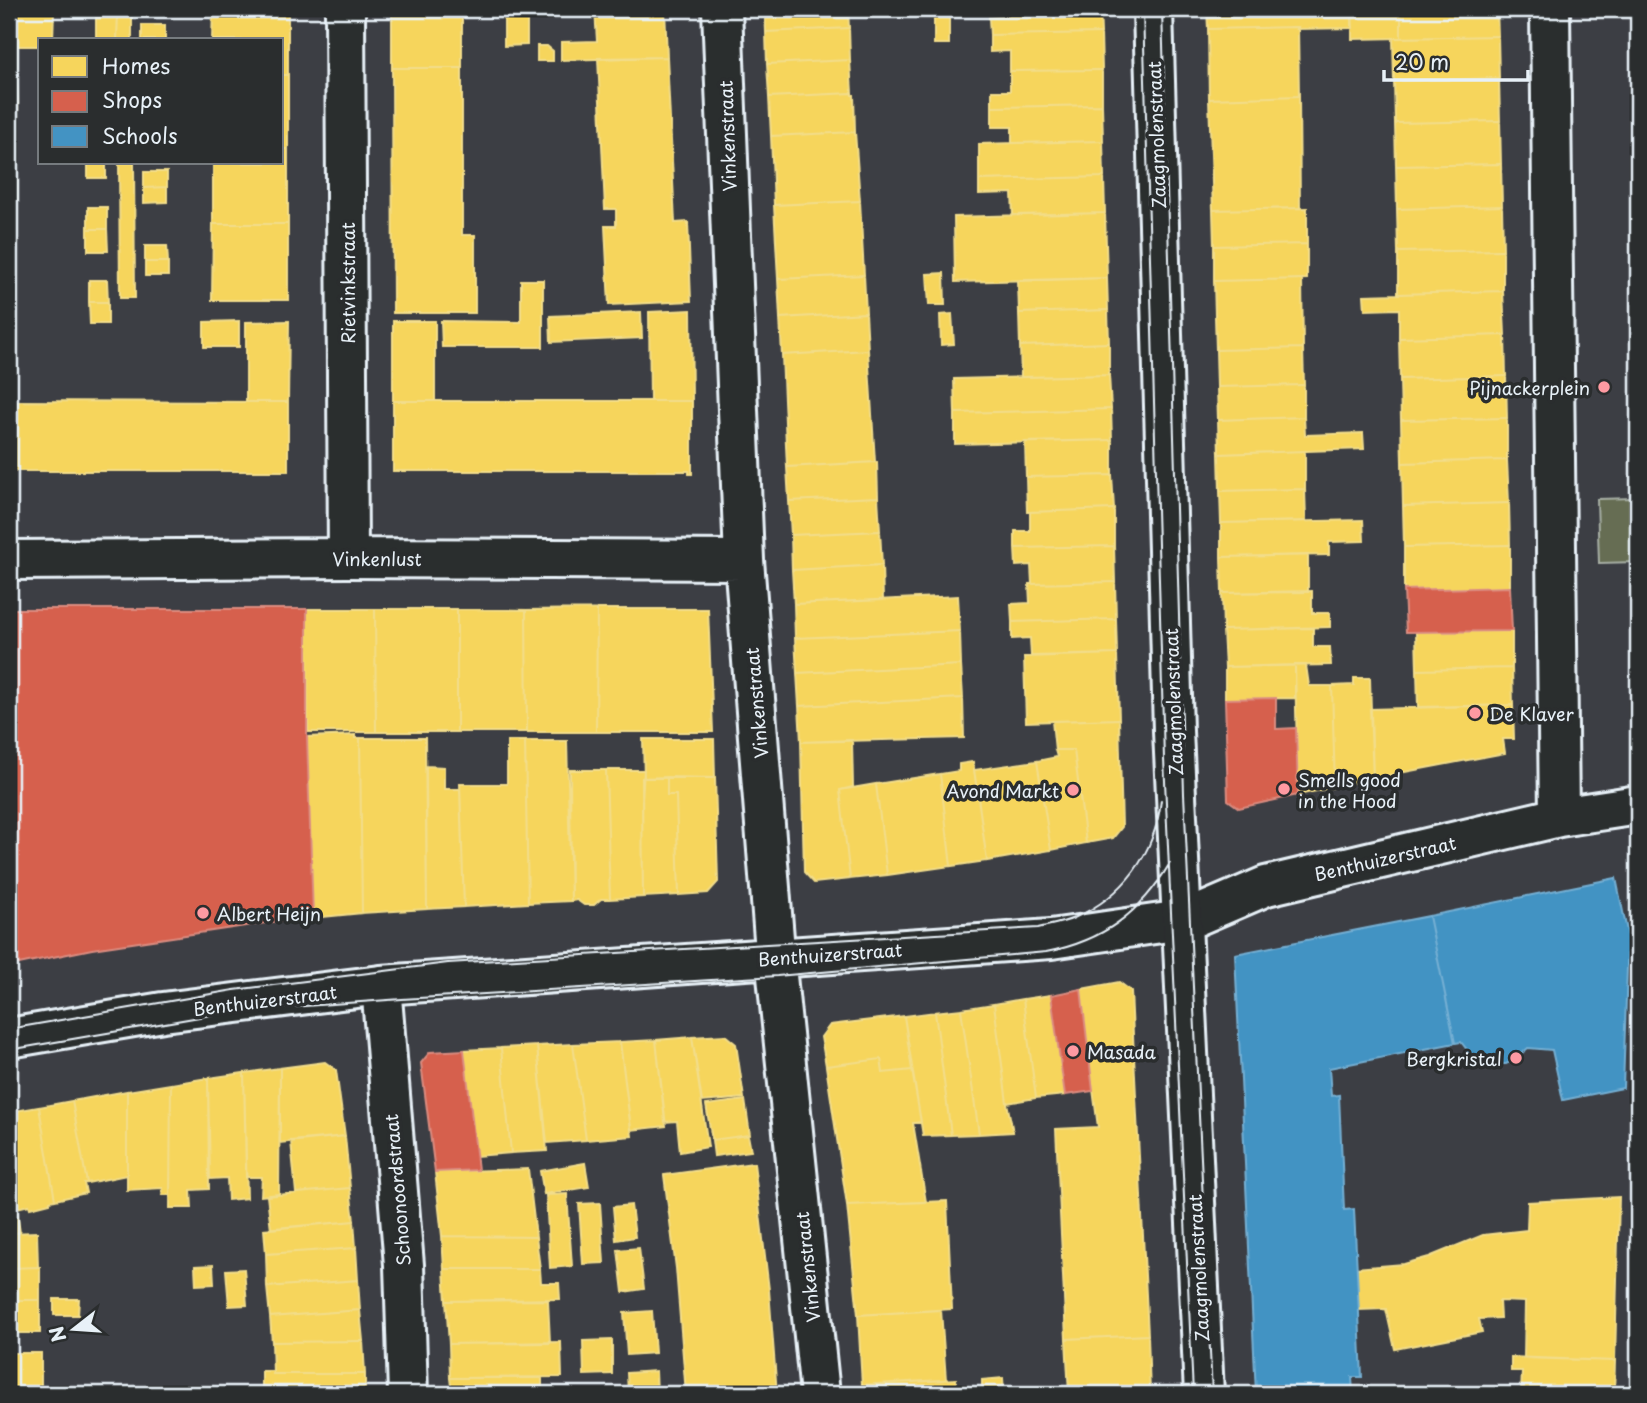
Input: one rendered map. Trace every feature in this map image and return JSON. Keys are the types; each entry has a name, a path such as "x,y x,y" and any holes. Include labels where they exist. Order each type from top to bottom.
{"street":[{"name":"Rietvinkstraat","path":"345,9 348,558"},
{"name":"Vinkenstraat","path":"722,9 744,559 776,958 820,1394"},
{"name":"Zaagmolenstraat","path":"1153,9 1173,731 1204,1394"},
{"path":"1550,9 1559,817"},
{"name":"Vinkenlust","path":"9,560 744,559"},
{"name":"Benthuizerstraat","path":"9,1038 163,1012 381,985 1051,939 1189,919 1266,886 1559,817 1638,805"},
{"name":"Schoonoordstraat","path":"381,985 404,1265 408,1394"}],"green space":[{"path":"1635,498 1637,562 1599,563 1597,499"}],"building: Homes":[{"path":"118,9 132,9 132,38 117,38"},
{"path":"213,9 288,9 288,75 284,75 284,38 212,38"},
{"path":"392,9 462,9 462,68 392,68"},
{"path":"595,9 665,9 667,57 561,60 561,42 597,41"},
{"path":"765,9 848,9 849,28 766,32"},
{"path":"934,9 949,9 949,44 934,44"},
{"path":"1008,9 1100,9 1101,33 990,35 989,18 1008,17"},
{"path":"1207,9 1352,9 1353,28 1208,29"},
{"path":"1352,9 1401,9 1401,38 1352,39"},
{"path":"1401,9 1497,9 1498,36 1401,38"},
{"path":"54,11 53,38 38,38 38,46 9,46 9,12"},
{"path":"96,15 118,15 117,38 96,38"},
{"path":"504,15 527,16 527,45 504,46"},
{"path":"142,25 165,25 165,38 142,38"},
{"path":"1298,27 1299,96 1209,99 1208,29"},
{"path":"849,28 850,60 767,64 766,32"},
{"path":"1101,33 1102,70 1010,71 1010,51 990,52 990,35"},
{"path":"1498,36 1499,78 1394,81 1393,38"},
{"path":"9,46 17,46 17,82 9,82"},
{"path":"537,46 547,46 553,51 553,61 537,61"},
{"path":"667,57 675,223 688,222 691,301 609,305 605,226 616,226 616,209 605,209 598,58"},
{"path":"850,60 852,93 769,97 767,64"},
{"path":"392,68 462,68 462,235 475,235 475,313 393,313"},
{"path":"1102,70 1102,105 992,107 992,91 1010,91 1010,71"},
{"path":"284,75 288,75 288,149 284,149"},
{"path":"1499,78 1500,121 1395,123 1394,81"},
{"path":"9,82 17,82 18,119 9,119"},
{"path":"852,93 855,132 771,136 769,97"},
{"path":"1299,96 1300,208 1213,210 1209,99"},
{"path":"1102,105 1103,141 1012,143 1012,127 992,127 992,107"},
{"path":"9,119 18,119 17,156 9,156"},
{"path":"1500,121 1501,164 1396,166 1395,123"},
{"path":"855,132 860,201 774,205 771,136"},
{"path":"1103,141 1104,177 979,180 979,144"},
{"path":"284,149 288,149 288,224 213,224 213,164 284,164"},
{"path":"9,156 17,156 17,192 9,192"},
{"path":"88,164 106,164 106,178 88,178"},
{"path":"119,164 134,164 135,298 120,298"},
{"path":"1501,164 1502,206 1397,209 1396,166"},
{"path":"144,172 167,172 167,187 144,188"},
{"path":"1104,177 1105,213 1013,215 1012,193 979,194 979,180"},
{"path":"167,187 167,202 144,203 144,188"},
{"path":"9,192 17,192 17,229 9,229"},
{"path":"860,201 864,275 778,279 774,205"},
{"path":"1502,206 1503,250 1398,252 1397,209"},
{"path":"88,207 107,207 107,229 88,229"},
{"path":"1307,208 1307,244 1214,246 1213,210"},
{"path":"1105,213 1107,278 955,282 954,217"},
{"path":"213,224 288,224 288,300 212,300"},
{"path":"9,229 17,229 17,266 9,266"},
{"path":"88,229 107,229 108,251 88,251"},
{"path":"1307,244 1307,279 1214,281 1214,246"},
{"path":"145,246 167,246 168,262 145,262"},
{"path":"1503,250 1503,291 1398,294 1398,252"},
{"path":"145,262 168,262 168,276 145,276"},
{"path":"9,266 17,266 17,302 9,302"},
{"path":"944,273 945,305 929,305 927,274"},
{"path":"864,275 866,313 780,318 778,279"},
{"path":"1107,278 1108,310 1019,313 1018,281"},
{"path":"1302,279 1303,348 1216,350 1214,281"},
{"path":"89,280 107,280 108,302 89,302"},
{"path":"521,280 543,280 543,347 442,347 441,321 521,322"},
{"path":"1503,291 1505,335 1399,338 1399,309 1365,310 1364,295"},
{"path":"9,302 17,302 17,340 9,340"},
{"path":"89,302 108,302 108,324 90,324"},
{"path":"691,310 692,401 650,401 649,312"},
{"path":"1108,310 1109,343 1020,346 1019,313"},
{"path":"641,312 642,338 551,342 550,316"},
{"path":"866,313 868,350 782,355 780,318"},
{"path":"952,314 954,344 941,345 940,315"},
{"path":"239,321 239,347 204,347 204,322"},
{"path":"289,321 288,402 246,402 246,322"},
{"path":"393,321 435,321 435,401 393,401"},
{"path":"1505,335 1506,376 1400,379 1399,338"},
{"path":"1109,343 1109,375 1021,377 1020,346"},
{"path":"1303,348 1304,385 1217,387 1216,350"},
{"path":"868,350 875,462 787,467 782,355"},
{"path":"1109,375 1111,409 955,413 954,379"},
{"path":"1506,376 1507,418 1401,420 1400,379"},
{"path":"1304,385 1304,417 1218,420 1217,387"},
{"path":"9,401 288,402 288,471 9,471"},
{"path":"393,401 692,401 692,474 689,474 689,471 393,471"},
{"path":"1111,409 1112,440 955,444 955,413"},
{"path":"1304,417 1305,435 1363,433 1364,449 1219,454 1218,420"},
{"path":"1507,418 1507,460 1402,463 1401,420"},
{"path":"1112,440 1112,475 1026,477 1025,442"},
{"path":"1305,451 1305,489 1220,491 1219,454"},
{"path":"1507,460 1509,503 1403,506 1402,463"},
{"path":"877,462 878,497 789,501 787,467"},
{"path":"1112,475 1114,509 1027,512 1026,477"},
{"path":"1305,489 1306,521 1221,523 1220,491"},
{"path":"878,497 880,531 791,535 789,501"},
{"path":"1509,503 1510,545 1404,547 1403,506"},
{"path":"1114,509 1114,546 1015,548 1015,531 1030,531 1030,512"},
{"path":"1363,520 1364,541 1329,542 1329,555 1221,557 1221,523"},
{"path":"880,531 882,565 792,570 791,535"},
{"path":"1510,545 1510,587 1404,590 1404,547"},
{"path":"1114,546 1115,582 1032,584 1031,565 1016,566 1015,548"},
{"path":"1308,555 1308,592 1222,593 1221,557"},
{"path":"882,565 883,600 794,604 792,570"},
{"path":"1115,582 1116,619 1012,622 1011,604 1030,603 1029,584"},
{"path":"1312,591 1312,613 1330,613 1330,627 1223,630 1222,593"},
{"path":"958,596 960,631 795,638 794,604"},
{"path":"307,609 375,609 376,732 308,732"},
{"path":"375,609 457,609 457,732 376,732"},
{"path":"457,609 526,610 527,732 457,732"},
{"path":"597,609 596,732 527,732 526,610"},
{"path":"597,609 708,609 713,732 596,732"},
{"path":"1116,619 1117,654 1031,656 1030,638 1012,639 1012,622"},
{"path":"1313,628 1313,647 1330,647 1331,665 1225,667 1223,630"},
{"path":"960,631 961,665 797,673 795,638"},
{"path":"1512,631 1512,668 1417,670 1416,632"},
{"path":"1117,654 1119,719 1026,722 1024,657"},
{"path":"961,665 963,698 799,706 797,673"},
{"path":"1295,665 1306,665 1309,686 1332,686 1335,787 1298,795"},
{"path":"1295,665 1295,698 1225,699 1225,667"},
{"path":"1512,668 1513,705 1418,707 1417,670"},
{"path":"1354,678 1370,678 1373,778 1335,787 1332,686 1354,685"},
{"path":"963,698 964,738 801,742 799,706"},
{"path":"1513,705 1514,739 1503,739 1505,753 1373,778 1370,709"},
{"path":"1119,719 1122,827 1113,838 1086,843 1074,750 1055,750 1052,721"},
{"path":"355,735 355,738 360,738 362,913 313,918 307,737"},
{"path":"360,738 425,738 427,909 362,913"},
{"path":"643,739 714,739 715,778 644,778"},
{"path":"852,740 853,787 840,790 850,879 814,883 804,872 801,742"},
{"path":"507,741 525,741 528,903 464,907 460,784 507,784"},
{"path":"525,741 567,741 571,901 528,903"},
{"path":"1055,750 1074,750 1086,843 1051,850 1037,761 1057,757"},
{"path":"1037,761 1051,850 987,861 974,770"},
{"path":"973,762 987,861 951,866 940,774 959,771 959,764"},
{"path":"426,766 444,767 444,789 460,789 464,907 427,909"},
{"path":"570,770 606,770 610,899 601,899 594,905 571,901"},
{"path":"606,770 644,770 643,897 610,899"},
{"path":"940,774 951,866 887,875 876,784"},
{"path":"667,777 667,795 676,795 679,895 643,897 642,778"},
{"path":"667,777 715,778 718,882 708,893 679,895 676,795 667,795"},
{"path":"876,784 887,875 850,879 840,790"},
{"path":"1119,982 1131,991 1134,1057 1089,1059 1081,989"},
{"path":"1051,995 1065,1095 1036,1098 1023,999"},
{"path":"1023,999 1036,1098 1007,1103 994,1004"},
{"path":"994,1004 1013,1132 979,1134 961,1009"},
{"path":"961,1009 979,1134 951,1135 935,1012"},
{"path":"935,1012 951,1135 923,1136 904,1016"},
{"path":"904,1016 912,1070 883,1073 881,1059 826,1066 821,1037 830,1025"},
{"path":"725,1035 736,1044 744,1098 702,1102 692,1037"},
{"path":"692,1037 708,1147 680,1152 677,1121 665,1122 656,1040"},
{"path":"656,1040 666,1126 631,1130 620,1042"},
{"path":"620,1042 632,1136 586,1140 573,1044"},
{"path":"573,1044 586,1140 547,1143 537,1046"},
{"path":"537,1046 547,1151 511,1153 501,1048"},
{"path":"501,1048 511,1153 476,1156 464,1050"},
{"path":"1134,1057 1148,1335 1066,1339 1056,1129 1098,1127 1089,1059"},
{"path":"881,1059 883,1073 912,1070 921,1122 913,1123 926,1202 847,1205 826,1066"},
{"path":"325,1062 336,1070 345,1136 280,1143 280,1068"},
{"path":"280,1068 279,1194 261,1196 262,1177 246,1177 244,1073"},
{"path":"244,1073 247,1198 228,1200 227,1178 210,1179 208,1078"},
{"path":"208,1078 209,1189 191,1190 192,1208 170,1208 171,1084"},
{"path":"171,1084 170,1195 162,1195 163,1188 127,1190 127,1091"},
{"path":"127,1091 127,1175 87,1183 72,1101"},
{"path":"745,1100 750,1135 712,1140 706,1105"},
{"path":"72,1101 87,1183 84,1183 86,1193 55,1200 39,1107"},
{"path":"39,1107 55,1200 30,1208 29,1205 17,1208 9,1148 9,1112"},
{"path":"748,1135 751,1151 714,1156 712,1140"},
{"path":"345,1136 350,1188 296,1193 291,1141"},
{"path":"9,1148 13,1184 9,1184"},
{"path":"585,1163 589,1187 544,1194 540,1171"},
{"path":"754,1163 769,1290 777,1394 686,1394 676,1268 664,1175"},
{"path":"528,1169 536,1237 442,1236 435,1172"},
{"path":"9,1184 13,1184 20,1233 9,1233"},
{"path":"350,1188 354,1221 271,1229 267,1196"},
{"path":"567,1194 572,1266 550,1268 546,1195"},
{"path":"1619,1197 1615,1361 1524,1358 1525,1302 1499,1301 1500,1318 1479,1319 1482,1332 1395,1349 1386,1309 1358,1310 1356,1268 1404,1264 1483,1235 1527,1230 1528,1202"},
{"path":"947,1201 952,1309 858,1315 847,1205"},
{"path":"600,1203 604,1263 583,1264 579,1204"},
{"path":"631,1205 635,1237 616,1240 613,1207"},
{"path":"354,1221 356,1248 266,1254 264,1229"},
{"path":"37,1232 38,1267 9,1268 9,1233"},
{"path":"442,1236 536,1237 540,1269 444,1269"},
{"path":"356,1248 358,1280 267,1287 266,1254"},
{"path":"639,1248 644,1289 623,1292 618,1250"},
{"path":"213,1265 214,1284 196,1285 195,1266"},
{"path":"40,1267 40,1300 9,1300 9,1268"},
{"path":"244,1269 247,1305 229,1306 226,1270"},
{"path":"444,1269 540,1269 541,1283 559,1283 560,1299 446,1301"},
{"path":"358,1280 360,1310 270,1317 267,1287"},
{"path":"54,1299 79,1299 78,1315 54,1315"},
{"path":"9,1300 40,1300 40,1333 9,1333"},
{"path":"548,1300 550,1343 449,1344 446,1301"},
{"path":"360,1310 363,1341 272,1342 270,1317"},
{"path":"941,1310 946,1380 862,1385 858,1315"},
{"path":"652,1311 655,1353 627,1355 624,1313"},
{"path":"1148,1335 1150,1394 1069,1394 1066,1339"},
{"path":"612,1340 612,1374 584,1375 583,1341"},
{"path":"363,1341 365,1374 273,1374 272,1342"},
{"path":"561,1342 562,1377 450,1378 449,1344"},
{"path":"9,1353 41,1353 41,1386 9,1387"},
{"path":"1511,1357 1615,1361 1614,1394 1521,1394 1522,1371 1511,1371"},
{"path":"262,1371 273,1371 273,1374 365,1374 365,1394 262,1394"},
{"path":"656,1371 657,1394 628,1394 627,1373"},
{"path":"450,1378 542,1378 542,1394 452,1394"},
{"path":"1003,1378 1004,1394 982,1394 982,1380"},
{"path":"956,1379 957,1394 863,1394 862,1385"},
{"path":"41,1386 41,1394 9,1394 9,1387"}],"building: Shops":[{"path":"1510,587 1512,631 1406,632 1404,590"},
{"path":"9,609 307,609 307,737 313,916 92,949 9,966"},
{"path":"1276,698 1276,729 1296,728 1298,795 1239,808 1228,800 1225,699"},
{"path":"1081,989 1093,1091 1065,1095 1051,995"},
{"path":"464,1050 478,1170 435,1172 421,1063 430,1052"}],"building: Schools":[{"path":"1616,878 1628,936 1623,1088 1563,1100 1552,1050 1528,1048 1506,1064 1493,1064 1472,1056 1461,1042 1455,1043 1429,916"},
{"path":"1429,916 1455,1043 1329,1068 1331,1096 1339,1095 1344,1210 1354,1209 1362,1377 1352,1377 1353,1394 1256,1394 1235,954"}],"tram line":[{"path":"1143,9 1164,759 1193,1394"},
{"path":"1162,9 1184,794 1212,1394"},
{"path":"9,1029 234,990 448,963 1038,928 1061,923 1092,909 1122,885 1134,871 1152,838 1161,800"},
{"path":"9,1050 234,1011 777,976 1046,952 1085,940 1119,922 1159,881 1170,863"}],"place":[{"name":"Pijnackerplein","path":"1604,387"},
{"name":"De Klaver","path":"1475,713"},
{"name":"Smells good in the Hood","path":"1284,789"},
{"name":"Avond Markt","path":"1073,790"},
{"name":"Albert Heijn","path":"203,913"},
{"name":"Masada","path":"1073,1051"},
{"name":"Bergkristal","path":"1516,1058"}]}
